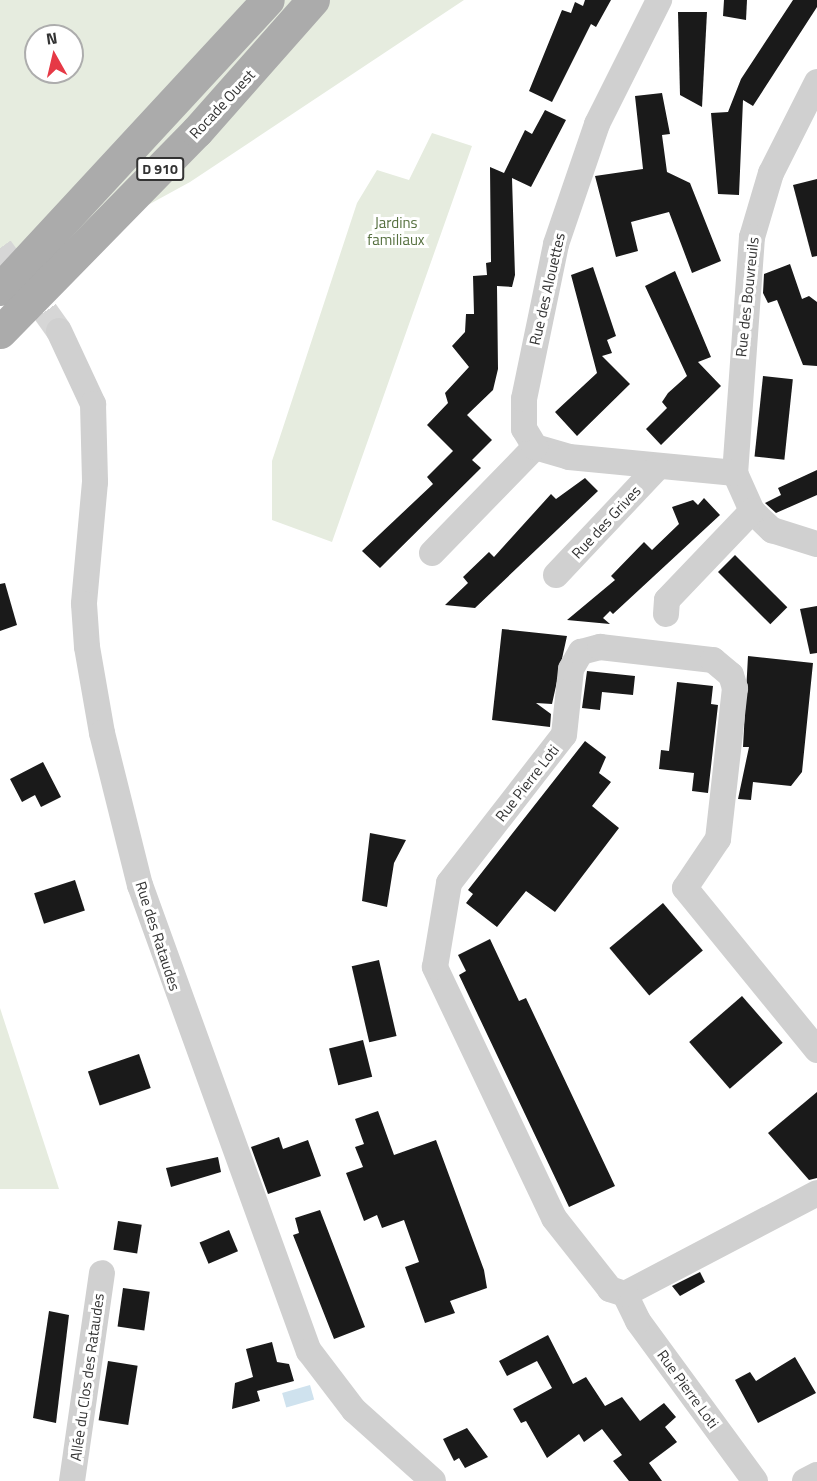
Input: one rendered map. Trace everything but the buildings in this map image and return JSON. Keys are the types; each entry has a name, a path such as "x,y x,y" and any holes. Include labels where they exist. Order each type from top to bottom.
{"main road":[{"name":"D 910","path":"0,289 268,0"},
{"name":"Rocade Ouest","path":"0,332 197,131 314,0"}],"street":[{"name":"Rue des Alouettes","path":"535,447 524,429 524,399 556,244 597,124 659,0"},
{"name":"Rue des Bouvreuils","path":"735,473 739,382 752,237 771,173 817,82"},
{"name":"Rue des Rataudes","path":"59,331 93,404 87,646 102,733 140,885 309,1351 354,1410 433,1481"},
{"name":"Rue des Grives","path":"535,447 568,458 657,468 735,473"},
{"path":"432,553 535,447"},
{"name":"Rue des Grives","path":"556,575 657,468"},
{"path":"735,473 752,511 772,530 817,544"},
{"path":"666,614 667,600 752,511"},
{"name":"Rue Pierre Loti","path":"755,1481 638,1321 625,1294 610,1289 554,1218 441,981 434,956 449,883 564,735 571,669 581,652 600,647 712,660 731,675 735,688 718,839 685,888 817,1050"},
{"path":"625,1294 817,1193"},
{"name":"Allée du Clos des Rataudes","path":"72,1481 102,1274"},
{"path":"805,1481 817,1475"}],"green space":[{"path":"0,0 464,0 190,182 0,286"},
{"name":"Jardins familiaux","path":"432,133 472,146 332,542 272,520 272,461 357,203 377,170 409,180"},
{"path":"0,1008 59,1189 0,1189"}],"water":[{"path":"310,1385 314,1399 286,1407 282,1393"}],"tunnel":[{"path":"0,248 59,331"}]}
